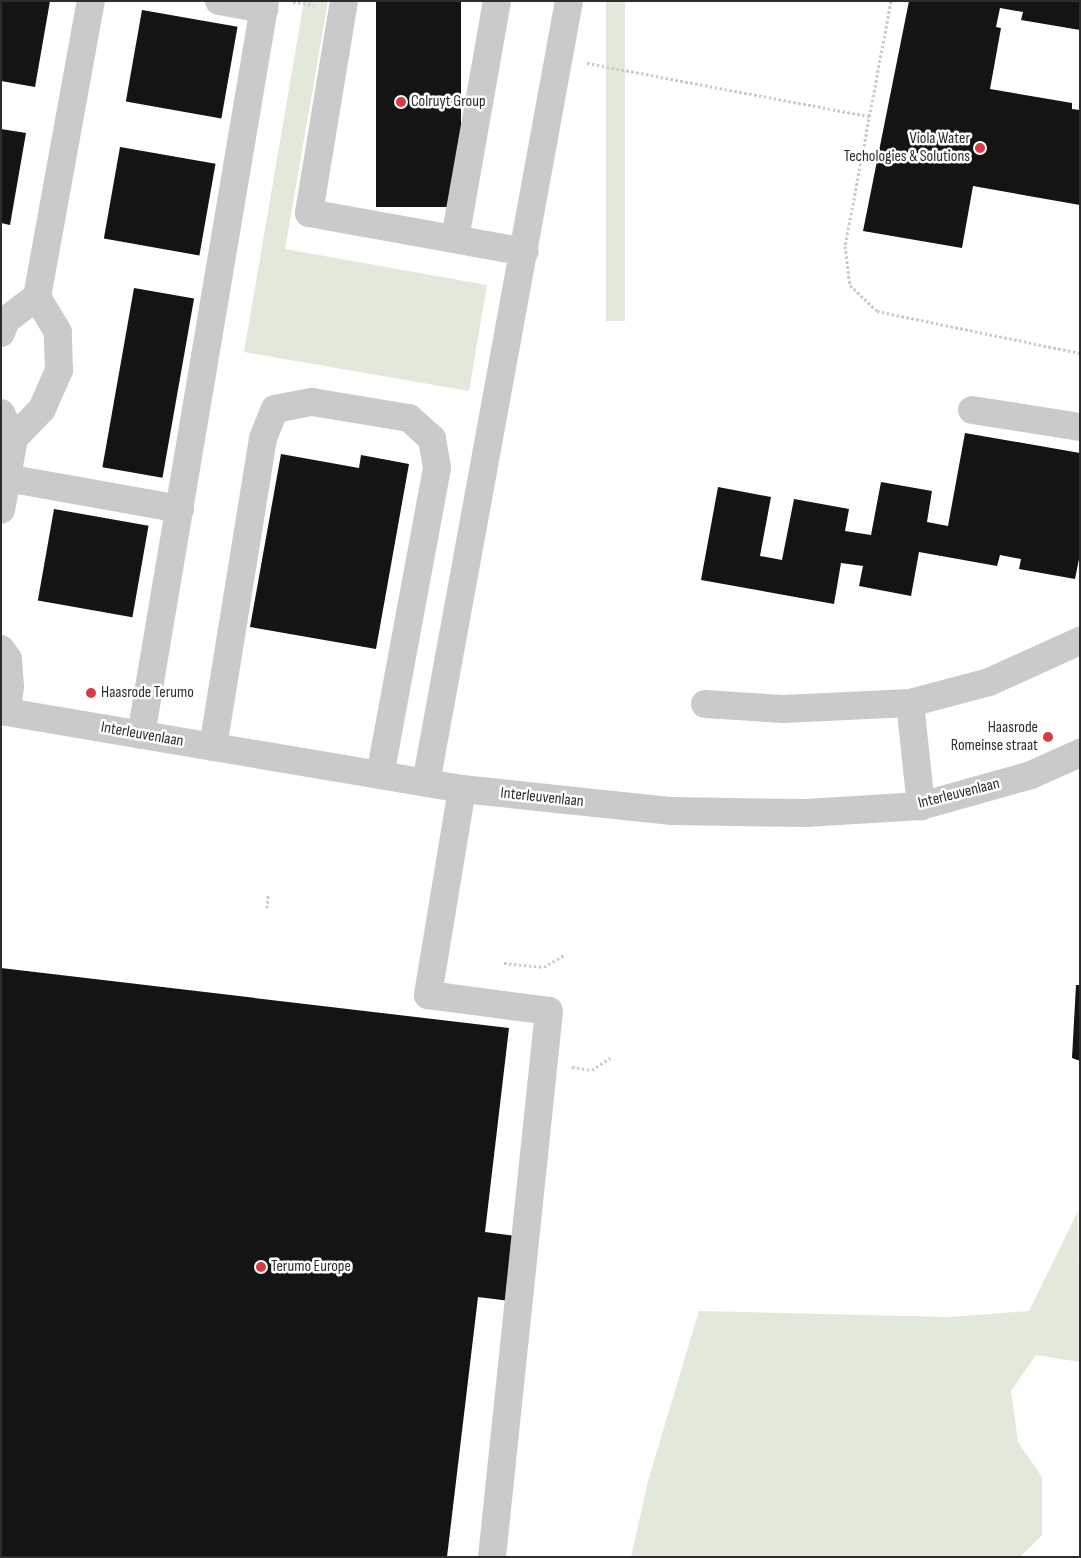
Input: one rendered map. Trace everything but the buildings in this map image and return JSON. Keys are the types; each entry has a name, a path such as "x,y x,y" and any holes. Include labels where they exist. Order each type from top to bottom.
{"street":[{"path":"1,510 4,478 14,438 42,409 59,370 58,332 37,297 91,1"},
{"path":"141,735 264,5 219,1"},
{"path":"344,1 309,213 525,252"},
{"path":"455,240 496,1"},
{"path":"426,783 525,252 569,1"},
{"path":"1,333 6,320 37,297"},
{"path":"213,747 263,438 275,409 312,402 409,418 432,439 437,468 380,775"},
{"path":"972,410 1080,427"},
{"path":"1,413 14,438"},
{"path":"4,478 180,509"},
{"path":"705,704 782,708 910,703 989,682 1080,641"},
{"path":"1,649 8,659 10,686 4,711"},
{"path":"910,703 921,806"},
{"name":"Interleuvenlaan","path":"4,711 462,789 672,811 806,813 921,806 1031,775 1080,753"},
{"path":"462,789 428,995 550,1011 492,1557"}],"path":[{"path":"891,1 872,117 846,246 850,285 861,299 877,311 1080,353"},
{"path":"559,58 872,117"},
{"path":"267,908 268,895"},
{"path":"504,963 544,967 564,955"},
{"path":"544,1063 592,1070 610,1058"}],"shaded area":[{"path":"304,1 328,1 285,249 487,285 469,391 244,352"},
{"path":"606,1 625,1 625,321 606,321"},
{"path":"1078,1211 1080,1362 1036,1355 1011,1391 1018,1442 1042,1477 1042,1535 1020,1557 631,1557 648,1481 699,1311 949,1317 1029,1311"}],"place":[{"name":"Colruyt Group","path":"401,102"},
{"name":"Viola Water Techologies & Solutions","path":"980,148"},
{"name":"Haasrode Terumo","path":"91,693"},
{"name":"Haasrode Romeinse straat","path":"1048,737"},
{"name":"Terumo Europe","path":"261,1267"}]}
